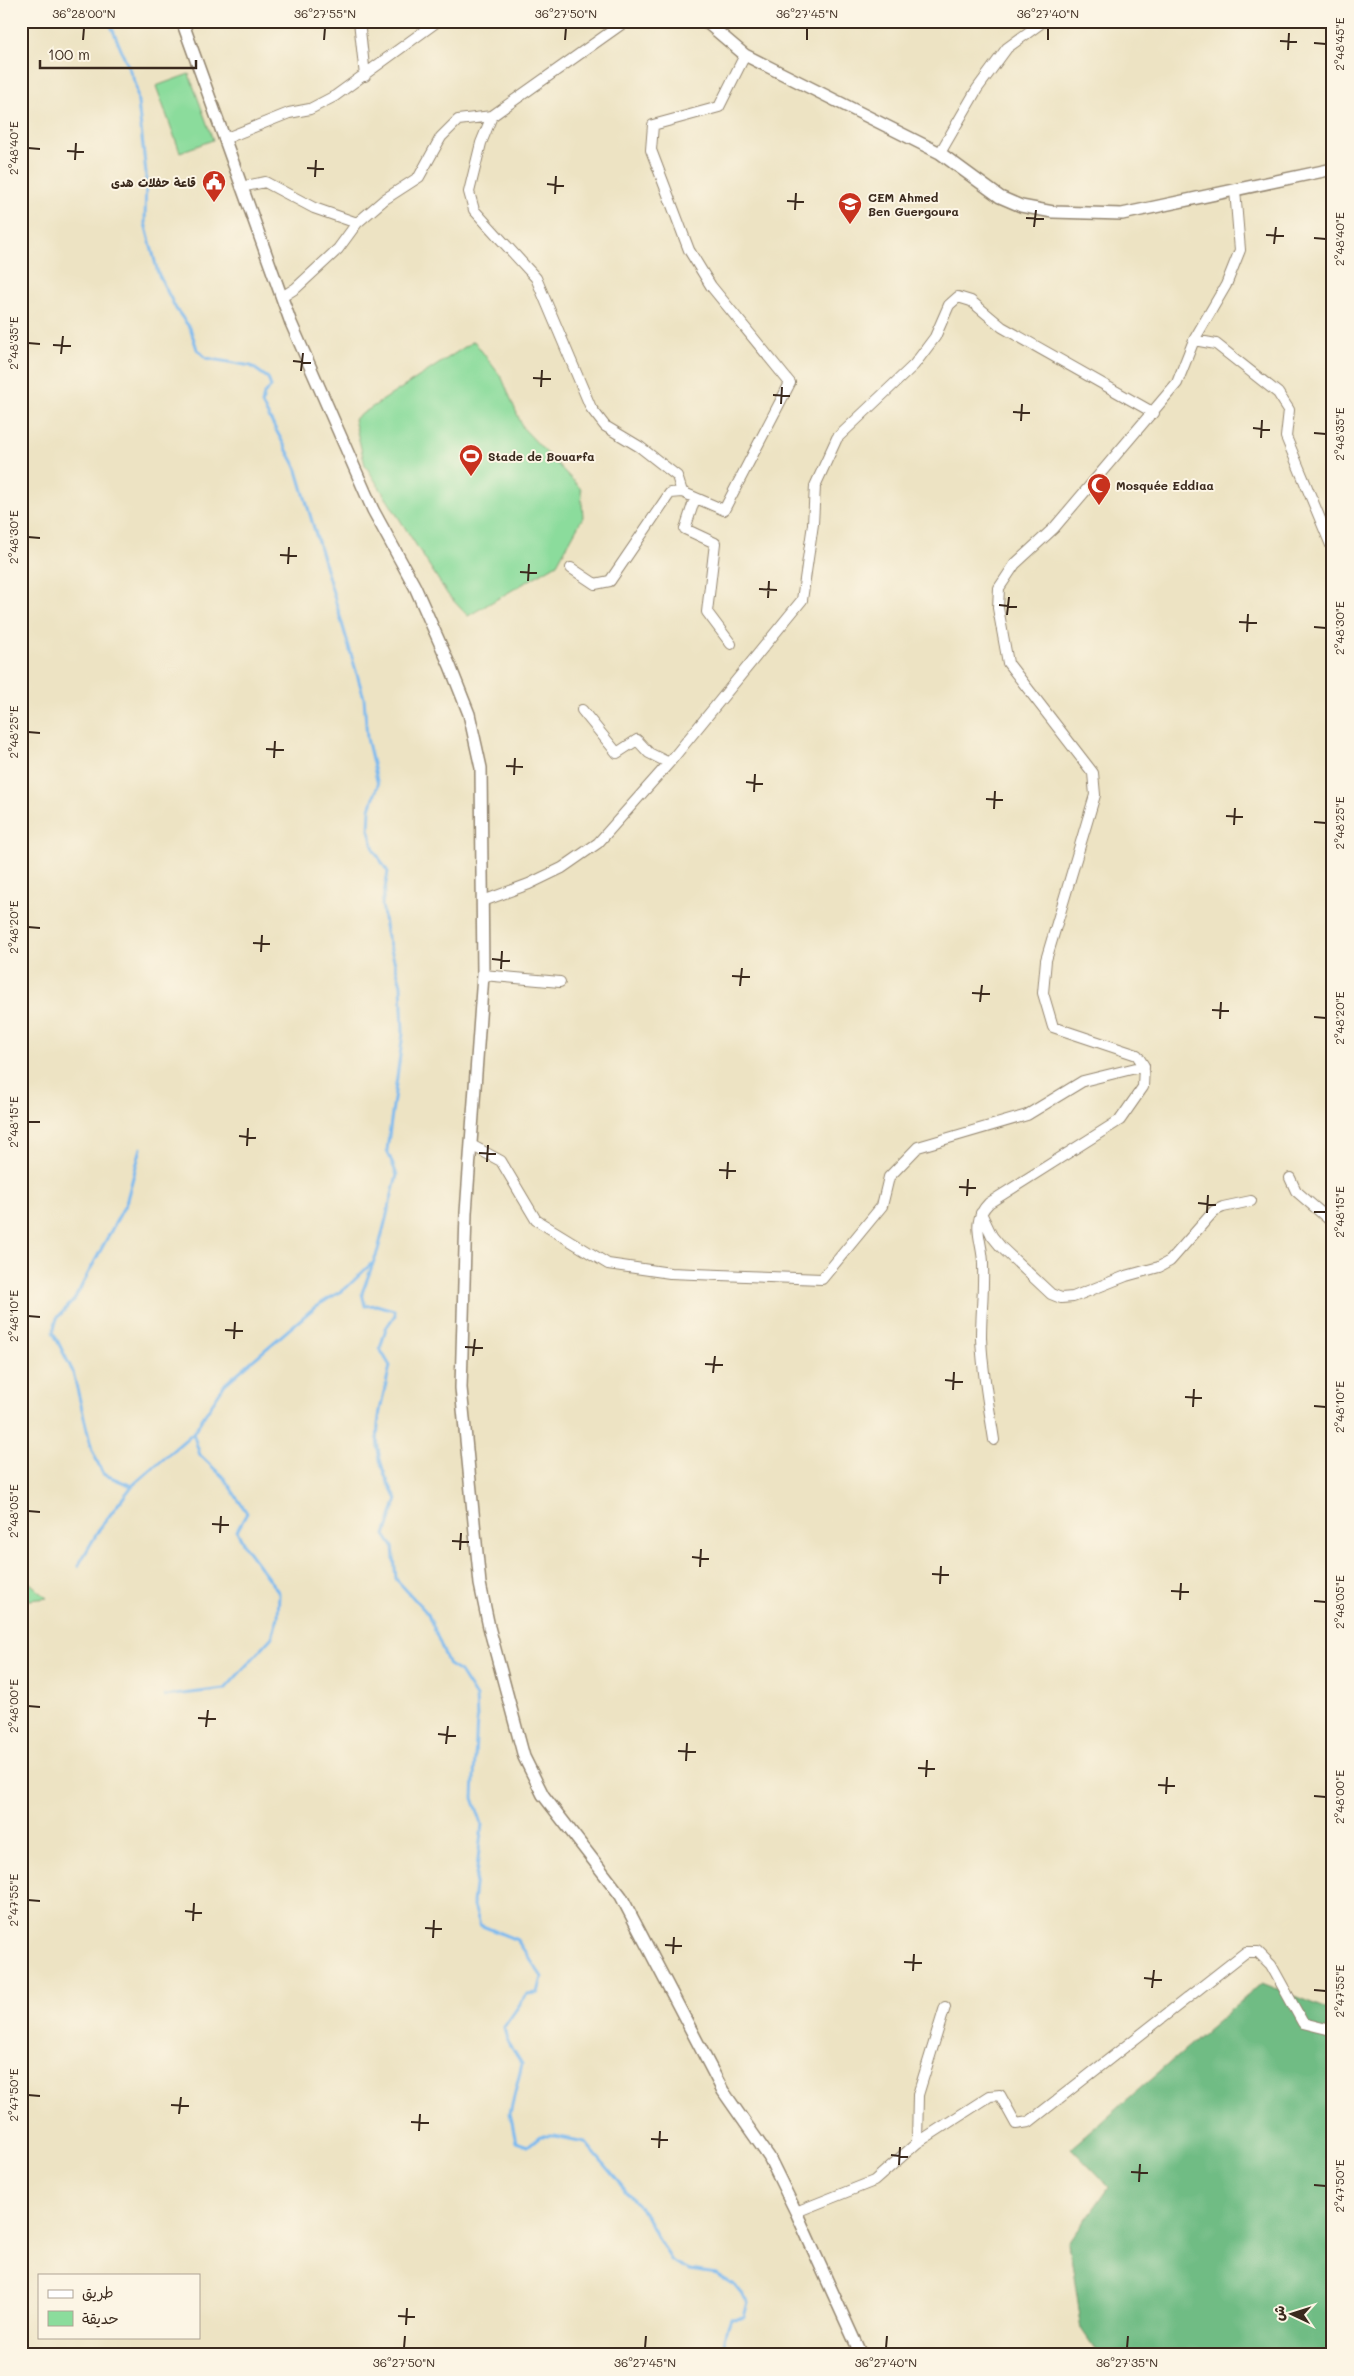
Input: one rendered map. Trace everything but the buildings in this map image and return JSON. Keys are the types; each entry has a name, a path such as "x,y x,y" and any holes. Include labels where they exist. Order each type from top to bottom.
{"street":[{"path":"182,21 282,297 373,510 415,586 468,714 481,768 483,976 466,1213 461,1388 469,1492 480,1584 489,1627 524,1757 543,1795 621,1896 723,2091 768,2157 796,2212 861,2355"},
{"path":"359,21 365,76"},
{"path":"224,139 289,113 310,109 335,96 438,21"},
{"path":"282,297 296,288 338,250 357,223 385,199 419,177 441,137 458,120 492,116 626,21"},
{"path":"705,21 745,56 940,153 1000,197 1020,206 1053,212 1122,214 1333,169"},
{"path":"940,153 977,89 1008,48 1044,21"},
{"path":"571,568 595,584 610,581 670,493 682,492 724,510 790,383 711,286 689,250 651,150 653,125 719,108 745,56"},
{"path":"492,116 481,143 469,192 474,210 536,278 591,408 606,426 640,447 677,476 682,492"},
{"path":"241,187 265,182 314,208 357,223"},
{"path":"994,1440 981,1337 984,1262 978,1237 981,1212 989,1203 1120,1120 1143,1087 1144,1066 1137,1056 1053,1027 1043,993 1046,960 1095,795 1093,773 1008,663 998,608 999,588 1015,564 1054,528 1154,413 1177,383 1194,340 1226,285 1240,250 1235,190"},
{"path":"483,900 529,884 562,868 598,843 669,763 802,600 813,524 815,486 837,438 914,365 935,337 948,305 958,297 970,300 1002,327 1154,413"},
{"path":"1194,340 1216,344 1278,393 1290,410 1286,437 1333,550"},
{"path":"695,498 685,529 715,543 707,612 731,644"},
{"path":"582,710 617,753 637,740 649,753 669,763"},
{"path":"483,976 560,982"},
{"path":"471,1145 502,1161 536,1220 608,1264 670,1273 822,1279 882,1206 889,1177 918,1147 1027,1115 1082,1082 1144,1066"},
{"path":"1290,1178 1296,1192 1333,1223"},
{"path":"981,1212 992,1236 1000,1247 1051,1294 1061,1298 1073,1297 1126,1276 1159,1267 1170,1261 1214,1211 1223,1207 1251,1201"},
{"path":"796,2212 874,2180 917,2143 990,2096 1000,2095 1016,2124 1029,2122 1246,1952 1258,1952 1271,1964 1303,2023 1331,2030"},
{"path":"917,2143 918,2095 945,2007"}],"green space":[{"path":"189,74 213,140 180,152 156,86"},
{"name":"Stade de Bouarfa","path":"474,341 502,378 523,428 581,489 583,517 557,564 468,616 448,595 365,465 354,419"},
{"path":"21,1575 47,1598 21,1601"},
{"path":"1262,1983 1333,2011 1333,2355 1099,2355 1082,2330 1069,2243 1109,2187 1071,2148"}],"waterway":[{"path":"109,21 136,85 146,173 145,223 158,273 176,309 190,328 197,349 206,358 251,366 268,378 271,387 264,394 262,404 296,467 364,698 367,738 378,785 370,809 369,830 374,850 388,872 382,904 386,932 401,985 403,1033 387,1150 397,1175 378,1250 362,1293 365,1306 376,1305 394,1310 395,1315 386,1328 380,1349 390,1366 379,1418 378,1449 387,1481 397,1499 385,1535 393,1547 396,1579 428,1614 449,1665 460,1672 476,1697 477,1718 473,1798 482,1824 473,1903 480,1925 517,1940 542,1977 538,1993 527,1994 504,2027 507,2040 522,2064 510,2113 516,2142 528,2146 540,2136 554,2136 585,2142 646,2215 672,2261 690,2270 716,2274 734,2285 748,2302 744,2317 731,2318 724,2338 726,2355"},
{"path":"132,1486 103,1474 92,1450 73,1372 53,1332 57,1318 74,1300 126,1203 141,1148"},
{"path":"78,1566 100,1528 132,1486 193,1433 225,1384 315,1307 346,1288 371,1264"},
{"path":"165,1696 225,1689 272,1637 278,1617 279,1593 245,1547 237,1531 247,1513 224,1478 200,1455 193,1433"}],"place":[{"name":"قاعة حفلات هدى","path":"214,203"},
{"name":"CEM Ahmed Ben Guergoura","path":"850,225"},
{"name":"Stade de Bouarfa","path":"471,477"},
{"name":"Mosquée Eddiaa","path":"1099,506"}]}
